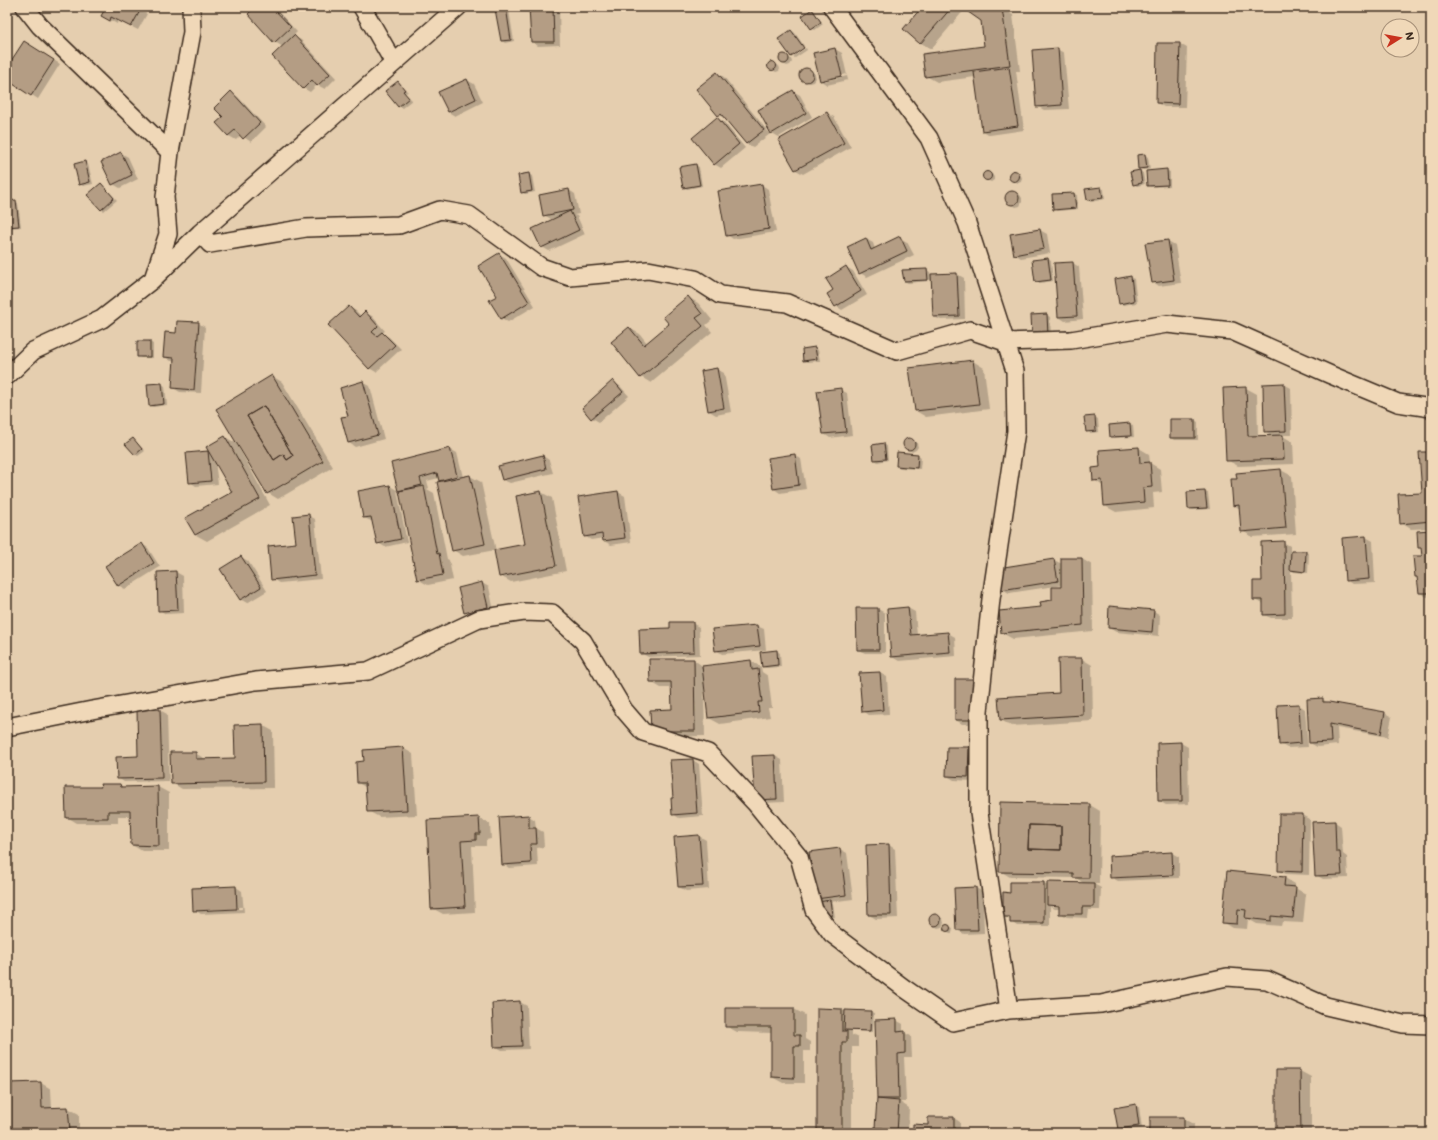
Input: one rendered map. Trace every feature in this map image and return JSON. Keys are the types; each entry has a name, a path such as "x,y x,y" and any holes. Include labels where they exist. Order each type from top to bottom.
{"street":[{"path":"25,7 40,26 170,152"},
{"path":"152,280 168,234 165,197 170,152 192,32 191,7"},
{"path":"362,7 394,63"},
{"path":"7,376 33,351 102,319 152,280 200,233 458,7"},
{"path":"832,7 930,138 967,223 1015,371 1016,431 991,599 980,704 979,814 1009,1010"},
{"path":"200,233 210,244 306,228 399,225 440,210 469,215 541,267 570,277 648,270 695,279 720,295 787,303 897,351 970,330 1005,342 1071,340 1167,324 1232,331 1331,376 1398,403 1431,408"},
{"path":"7,727 92,710 256,681 368,671 479,619 524,612 552,613 583,641 624,710 643,732 708,753 756,804 799,857 814,910 832,934 904,988 953,1022 1009,1010 1101,1004 1227,977 1267,980 1326,1006 1404,1024 1431,1025"}],"building":[{"path":"106,7 137,7 141,9 131,27 111,17 110,21 101,16"},
{"path":"255,7 272,7 291,27 274,43 248,14"},
{"path":"506,7 511,40 501,41 495,9"},
{"path":"529,7 553,7 554,42 531,42"},
{"path":"922,7 952,7 920,44 903,29"},
{"path":"961,7 1002,8 1010,65 925,77 922,54 984,46 981,21"},
{"path":"812,9 821,22 811,29 802,16"},
{"path":"791,30 804,48 791,57 778,39"},
{"path":"294,35 330,74 317,86 312,80 303,89 272,56"},
{"path":"24,41 54,60 31,96 7,80 7,67"},
{"path":"1157,43 1180,43 1178,104 1156,103"},
{"path":"835,48 842,76 820,81 813,53"},
{"path":"1058,48 1062,105 1036,107 1032,50"},
{"path":"782,54 786,54 788,55 788,63 782,64 779,61 779,57"},
{"path":"772,61 777,66 772,71 767,66"},
{"path":"1009,67 1018,126 982,131 974,72"},
{"path":"806,68 811,70 813,75 811,80 806,82 801,80 799,75 801,70"},
{"path":"717,72 764,130 746,144 721,114 718,116 696,89"},
{"path":"467,79 476,99 448,112 438,92"},
{"path":"398,81 405,90 403,91 409,98 398,107 385,91"},
{"path":"793,90 806,113 771,134 758,110"},
{"path":"231,91 260,123 243,139 235,130 228,136 216,123 223,117 214,108"},
{"path":"827,112 844,143 795,170 778,140"},
{"path":"717,117 739,144 714,165 692,138"},
{"path":"121,152 132,175 112,185 101,162"},
{"path":"1145,154 1147,168 1138,169 1137,155"},
{"path":"85,161 90,182 79,185 74,164"},
{"path":"696,164 700,185 683,188 679,167"},
{"path":"1167,169 1168,185 1147,186 1146,171"},
{"path":"1140,170 1142,183 1133,185 1130,172"},
{"path":"987,171 992,176 987,181 982,176"},
{"path":"1012,171 1016,171 1018,172 1018,180 1012,181 1009,178 1009,174"},
{"path":"529,173 532,191 521,193 518,175"},
{"path":"101,183 114,198 101,210 87,195"},
{"path":"762,184 769,229 726,236 718,191"},
{"path":"1101,187 1103,198 1087,200 1085,189"},
{"path":"569,189 573,210 543,216 539,195"},
{"path":"1009,191 1015,191 1019,195 1019,201 1015,205 1009,205 1005,201 1005,195"},
{"path":"1074,193 1076,208 1053,210 1052,194"},
{"path":"16,200 19,226 7,227 7,201"},
{"path":"570,211 579,230 541,248 532,229"},
{"path":"1040,229 1044,249 1014,255 1010,234"},
{"path":"900,236 907,251 859,274 847,247 866,238 871,250"},
{"path":"1168,240 1174,280 1152,283 1145,243"},
{"path":"499,253 529,302 501,319 489,300 497,296 478,266"},
{"path":"1048,258 1051,280 1035,282 1032,260"},
{"path":"1073,262 1077,316 1058,317 1054,263"},
{"path":"846,266 861,291 835,307 827,294 833,290 826,279"},
{"path":"927,269 928,280 904,281 902,270"},
{"path":"957,273 959,316 933,317 931,274"},
{"path":"1131,276 1134,301 1119,304 1115,279"},
{"path":"688,296 702,314 696,318 703,326 640,378 611,342 629,327 644,345 669,324 663,317"},
{"path":"349,306 359,317 365,311 378,326 372,332 377,336 382,332 395,345 369,369 328,325"},
{"path":"1047,314 1048,336 1032,336 1031,315"},
{"path":"177,321 199,322 194,390 172,388 174,358 163,357 165,332 176,333"},
{"path":"137,341 150,341 150,357 137,357"},
{"path":"815,347 817,359 803,361 802,349"},
{"path":"973,360 979,404 915,411 909,368"},
{"path":"717,368 724,408 708,411 701,371"},
{"path":"272,375 323,461 267,494 216,409","holes":["264,406 293,456 287,460 283,454 274,460 247,416"]},
{"path":"613,380 623,392 591,419 582,408"},
{"path":"363,381 378,435 348,443 341,417 348,416 340,388"},
{"path":"162,383 164,404 149,406 147,384"},
{"path":"1284,383 1286,431 1264,432 1263,384"},
{"path":"1246,387 1248,436 1283,435 1284,459 1226,461 1223,388"},
{"path":"841,388 846,432 823,434 817,391"},
{"path":"264,406 293,456 287,460 283,454 274,460 247,416"},
{"path":"1095,416 1096,431 1086,432 1084,417"},
{"path":"1170,419 1195,419 1195,438 1170,438"},
{"path":"1130,423 1131,436 1110,437 1109,425"},
{"path":"225,436 260,499 195,535 185,518 232,492 206,447"},
{"path":"133,438 142,449 135,455 125,444"},
{"path":"907,438 911,438 915,444 911,450 907,450 903,446 903,442"},
{"path":"884,443 886,459 874,460 872,445"},
{"path":"1139,447 1140,463 1150,462 1152,487 1143,488 1144,502 1104,506 1102,480 1093,481 1092,468 1100,467 1099,450"},
{"path":"450,448 457,476 439,481 437,473 420,478 422,485 398,491 391,463"},
{"path":"208,451 211,481 189,483 186,453"},
{"path":"897,452 918,454 917,468 896,466"},
{"path":"1419,452 1431,452 1431,521 1400,524 1398,494 1422,493"},
{"path":"795,454 799,485 773,489 768,458"},
{"path":"543,455 546,469 502,480 498,466"},
{"path":"1281,469 1286,528 1241,532 1239,505 1233,506 1231,479 1237,479 1236,473"},
{"path":"470,475 485,544 452,551 437,482"},
{"path":"390,485 401,539 377,544 371,517 363,518 358,491"},
{"path":"424,486 437,554 439,553 443,575 417,580 399,491"},
{"path":"541,491 556,566 499,577 494,550 525,544 516,496"},
{"path":"618,491 625,538 603,541 602,534 584,537 578,497"},
{"path":"1205,491 1207,508 1188,509 1187,492"},
{"path":"309,514 315,575 271,580 268,546 296,543 293,516"},
{"path":"1431,530 1431,593 1419,593 1417,577 1415,577 1413,556 1422,556 1421,548 1418,548 1417,531"},
{"path":"1366,536 1369,579 1345,581 1342,538"},
{"path":"1284,541 1285,614 1263,615 1263,600 1253,600 1253,581 1262,581 1261,542"},
{"path":"142,543 154,563 118,586 105,566"},
{"path":"1291,551 1306,551 1305,572 1290,570"},
{"path":"241,556 261,587 240,600 220,569"},
{"path":"1061,558 1082,558 1083,625 1001,633 999,611 1041,607 1040,602 1052,600 1052,587 1061,587"},
{"path":"1054,559 1058,581 1001,590 998,568"},
{"path":"176,571 178,610 158,611 157,572"},
{"path":"482,582 488,607 464,613 458,588"},
{"path":"1109,606 1154,610 1152,632 1108,628"},
{"path":"908,607 911,635 948,632 950,652 891,657 887,609"},
{"path":"856,608 878,608 879,650 857,650"},
{"path":"670,622 693,622 694,652 640,654 639,629 670,628"},
{"path":"757,625 760,646 715,651 712,629"},
{"path":"777,650 778,665 762,667 760,652"},
{"path":"1058,658 1082,658 1083,715 1000,720 998,697 1059,693"},
{"path":"649,659 694,659 695,731 651,731 650,710 672,709 671,682 650,682"},
{"path":"751,660 752,670 758,669 762,702 758,702 759,712 708,718 702,666"},
{"path":"880,672 883,710 862,712 859,673"},
{"path":"955,679 973,679 972,720 955,720"},
{"path":"1323,698 1323,702 1385,712 1381,734 1330,724 1331,742 1309,743 1307,699"},
{"path":"1299,704 1301,743 1279,745 1277,705"},
{"path":"160,709 162,778 117,779 116,757 138,756 137,710"},
{"path":"263,724 264,782 171,784 170,752 196,752 196,759 235,758 234,725"},
{"path":"1181,742 1182,801 1158,801 1157,743"},
{"path":"403,747 407,810 367,812 365,783 357,783 356,762 364,761 363,750"},
{"path":"947,747 969,747 968,777 946,776"},
{"path":"775,755 777,799 755,800 752,756"},
{"path":"693,759 697,813 672,815 671,798 673,798 670,760"},
{"path":"100,784 120,784 121,787 158,786 159,846 131,845 130,811 108,811 108,818 66,818 65,787 101,787"},
{"path":"1000,802 1090,804 1089,878 1073,878 1073,873 999,872","holes":["1029,825 1061,826 1061,850 1028,849"]},
{"path":"1279,814 1303,814 1302,872 1278,871"},
{"path":"529,815 529,828 536,828 537,844 530,844 531,863 502,865 499,817"},
{"path":"479,817 480,834 476,834 476,840 461,841 465,907 431,909 427,820"},
{"path":"1335,821 1336,852 1340,852 1342,875 1315,876 1312,822"},
{"path":"1029,825 1061,826 1061,850 1028,849"},
{"path":"699,835 703,886 678,887 674,837"},
{"path":"889,844 891,915 868,915 866,845"},
{"path":"840,848 846,895 816,899 809,852"},
{"path":"1172,852 1173,875 1110,878 1109,856"},
{"path":"1227,871 1285,877 1284,886 1296,887 1293,918 1271,916 1271,921 1245,918 1246,910 1238,909 1237,924 1222,923"},
{"path":"1010,882 1044,882 1044,923 1010,923 1010,917 1003,917 1003,892 1010,893"},
{"path":"1047,882 1094,883 1094,907 1082,907 1082,914 1059,914 1059,906 1047,905"},
{"path":"236,886 237,909 193,911 192,888"},
{"path":"976,887 978,930 956,930 954,888"},
{"path":"830,900 832,915 821,917 818,902"},
{"path":"935,914 939,916 941,920 939,924 935,926 931,924 929,920 931,916"},
{"path":"947,924 950,925 950,931 947,932 944,931 943,928 944,925"},
{"path":"520,1001 522,1046 494,1047 492,1003"},
{"path":"725,1008 794,1008 794,1035 800,1035 800,1046 794,1046 794,1078 771,1077 771,1027 725,1027"},
{"path":"817,1008 842,1009 842,1031 847,1031 847,1042 842,1042 842,1133 817,1133"},
{"path":"845,1010 871,1011 870,1031 844,1030"},
{"path":"897,1019 897,1032 905,1031 905,1053 898,1054 899,1099 877,1099 875,1020"},
{"path":"1276,1070 1300,1070 1301,1133 1276,1133"},
{"path":"41,1082 42,1108 68,1107 70,1131 11,1133 9,1083"},
{"path":"877,1099 899,1101 897,1133 882,1133 883,1128 875,1128"},
{"path":"1136,1104 1139,1126 1118,1129 1114,1108"},
{"path":"928,1117 954,1117 954,1133 913,1133 913,1124 928,1125"},
{"path":"1150,1117 1184,1117 1184,1133 1147,1133 1147,1129 1150,1129"},
{"path":"443,1129 487,1130 487,1133 443,1133"}]}
